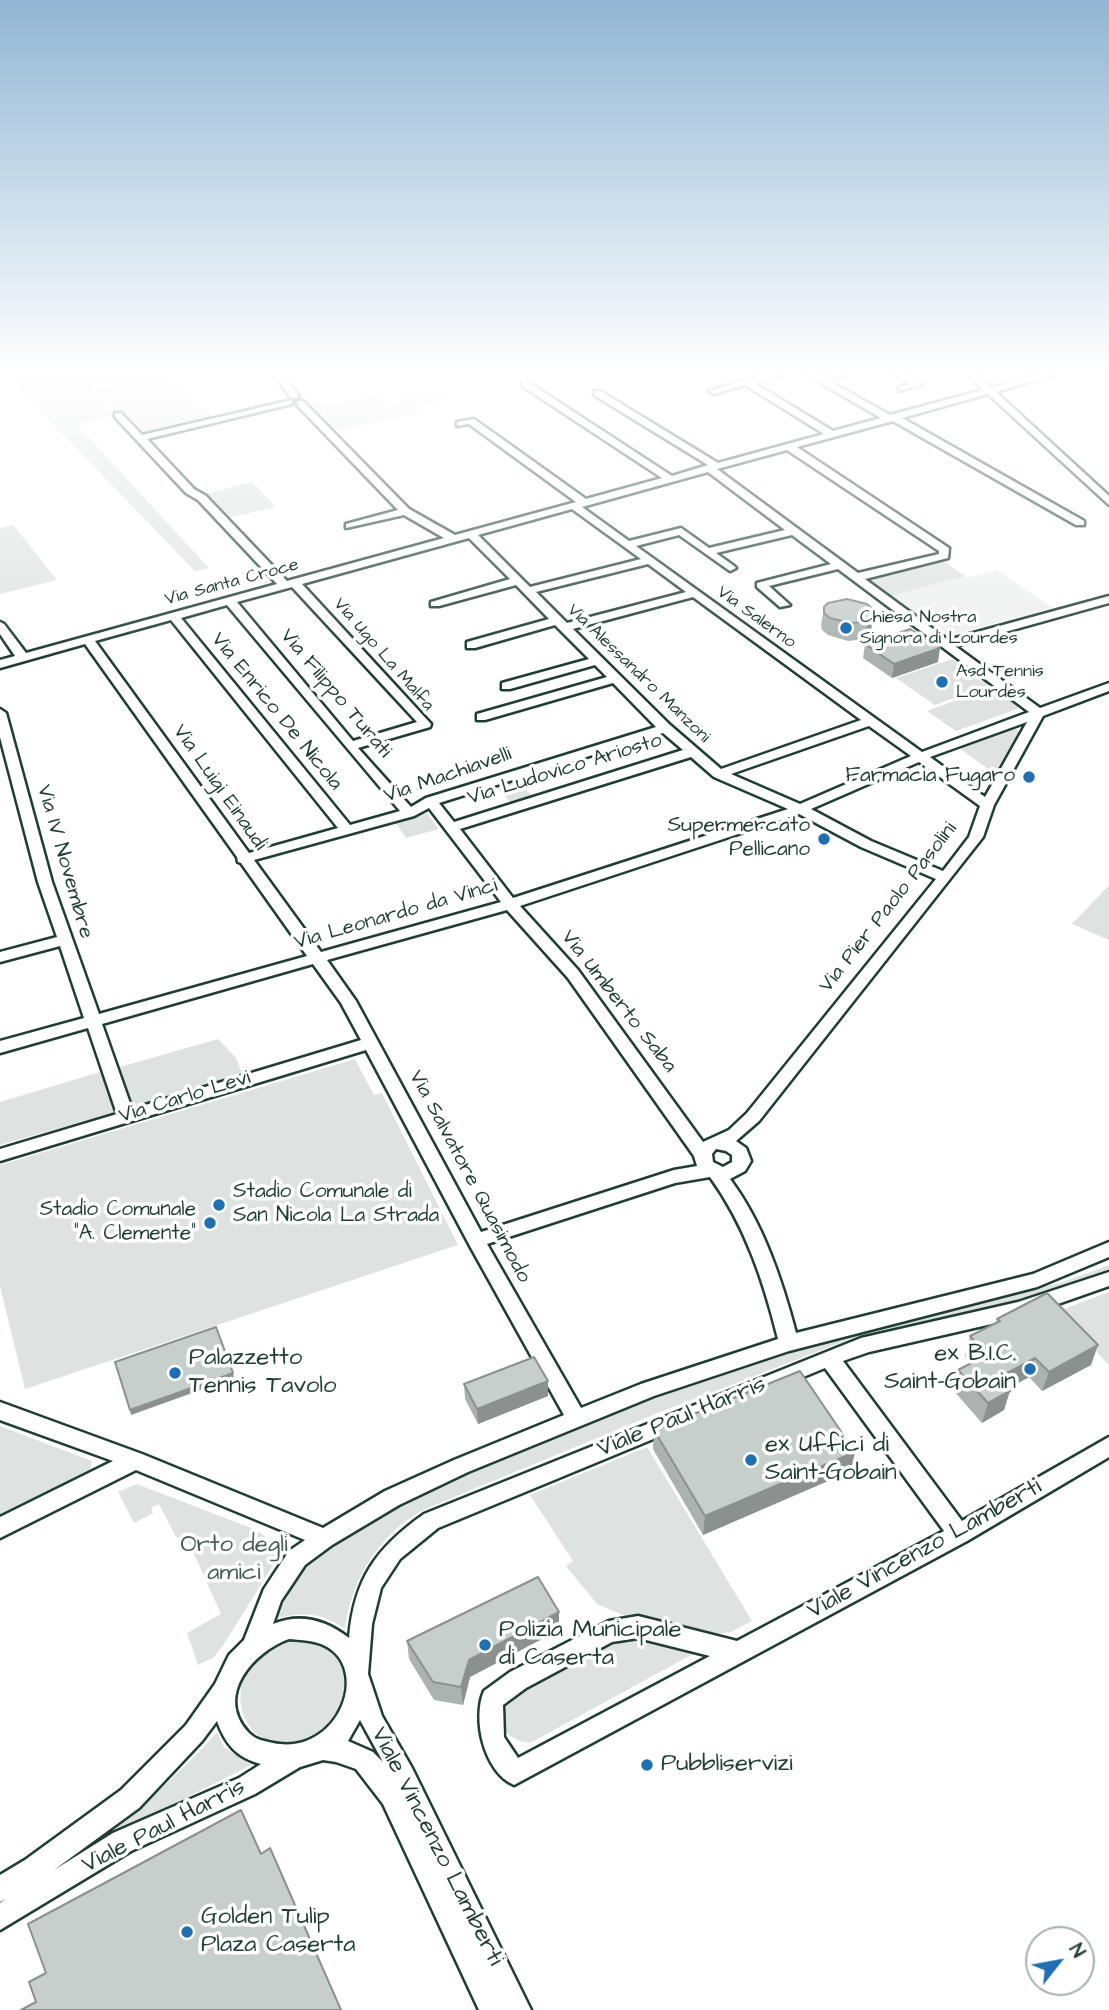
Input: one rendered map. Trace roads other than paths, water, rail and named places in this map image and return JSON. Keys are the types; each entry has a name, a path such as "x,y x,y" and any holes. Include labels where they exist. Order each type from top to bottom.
{"street":[{"path":"168,468 291,585"},
{"path":"362,468 405,511 454,540"},
{"name":"Via Salerno","path":"531,468 648,561 987,805"},
{"path":"653,468 670,479"},
{"name":"Via Santa Croce","path":"0,664 710,468"},
{"path":"714,468 842,565 873,592 1038,713"},
{"path":"821,468 945,550 944,556 857,577"},
{"path":"981,468 1080,523"},
{"path":"1071,468 1109,502"},
{"path":"350,526 405,511"},
{"path":"627,545 681,531 730,568"},
{"path":"707,552 794,531"},
{"name":"Via Alessandro Manzoni","path":"472,535 665,728 719,774 800,809 866,844 944,877"},
{"path":"528,591 648,561"},
{"path":"784,605 761,585 842,565"},
{"path":"435,604 517,580"},
{"name":"Via Ugo La Malfa","path":"291,585 425,724 350,746"},
{"path":"471,645 693,594"},
{"path":"945,645 1109,599"},
{"name":"Via Filippo Turati","path":"230,601 409,813"},
{"name":"Via Enrico De Nicola","path":"174,616 348,831"},
{"path":"0,626 23,658"},
{"name":"Via Luigi Einaudi","path":"88,640 317,960"},
{"path":"506,686 598,660"},
{"path":"481,717 616,678"},
{"name":"Via Leonardo da Vinci","path":"0,1047 510,904 800,809 919,757 1109,687"},
{"name":"Via IV Novembre","path":"0,713 45,882 126,1116"},
{"name":"Via Pier Paolo Pasolini","path":"789,1343 771,1285 739,1204 710,1157 753,1117 976,837 987,805 1038,713"},
{"path":"719,774 870,721"},
{"name":"Via Machiavelli","path":"243,859 409,813 431,801 665,728"},
{"name":"Via Ludovico Ariosto","path":"452,827 692,752"},
{"name":"Via Umberto Saba","path":"431,801 510,904 573,974 686,1129 710,1157"},
{"path":"0,957 64,940"},
{"name":"Via Salvatore Quasimodo","path":"317,960 348,1001 476,1241 576,1419"},
{"name":"Via Carlo Levi","path":"0,1155 371,1043"},
{"name":"Via Pier Paolo Pasolini","path":"739,1204 741,1161 753,1117"},
{"path":"476,1241 674,1177 730,1144 741,1161 731,1172 710,1157"},
{"name":"Viale Paul Harris","path":"254,1643 272,1596 297,1558 324,1538 392,1498 648,1390 789,1343 1037,1280 1109,1249"},
{"name":"Viale Paul Harris","path":"0,1917 122,1842 247,1786 291,1759 322,1748 347,1726 354,1712 359,1677 359,1629 369,1586 384,1559 410,1534 431,1521 868,1344 1018,1310 1109,1279"},
{"path":"829,1358 959,1534"},
{"path":"0,1410 135,1460 324,1538"},
{"name":"Viale Vincenzo Lamberti","path":"740,1653 638,1627 609,1632 518,1680 492,1699 488,1723 496,1747 514,1773 740,1653 959,1534 1109,1446"},
{"path":"0,1528 135,1460"},
{"name":"Viale Paul Harris","path":"291,1759 268,1757 248,1748 233,1732 225,1712 225,1690 230,1672 240,1656 271,1633 289,1628 308,1628 326,1633 340,1642 352,1656 359,1677"},
{"name":"Viale Vincenzo Lamberti","path":"359,1677 372,1721 404,1776 518,2010"},
{"name":"Viale Paul Harris","path":"0,1889 130,1799 194,1733 225,1690"},
{"name":"Viale Vincenzo Lamberti","path":"322,1748 352,1752 372,1765 392,1795 493,2010"}],"place":[{"name":"Chiesa Nostra Signora di Lourdes","path":"846,628"},
{"name":"Asd Tennis Lourdes","path":"942,682"},
{"name":"Farmacia Fugaro","path":"1029,777"},
{"name":"Supermercato Pellicano","path":"824,839"},
{"name":"Stadio Comunale di San Nicola La Strada","path":"219,1205"},
{"name":"Stadio Comunale \"A. Clemente\"","path":"210,1223"},
{"name":"ex B.I.C. Saint-Gobain","path":"1030,1369"},
{"name":"Palazzetto Tennis Tavolo","path":"175,1373"},
{"name":"ex Uffici di Saint-Gobain","path":"751,1460"},
{"name":"Polizia Municipale di Caserta","path":"485,1645"},
{"name":"Pubbliservizi","path":"647,1765"},
{"name":"Golden Tulip Plaza Caserta","path":"187,1932"}],"park label":[{"name":"Orto degli amici","path":"234,1560"}]}
